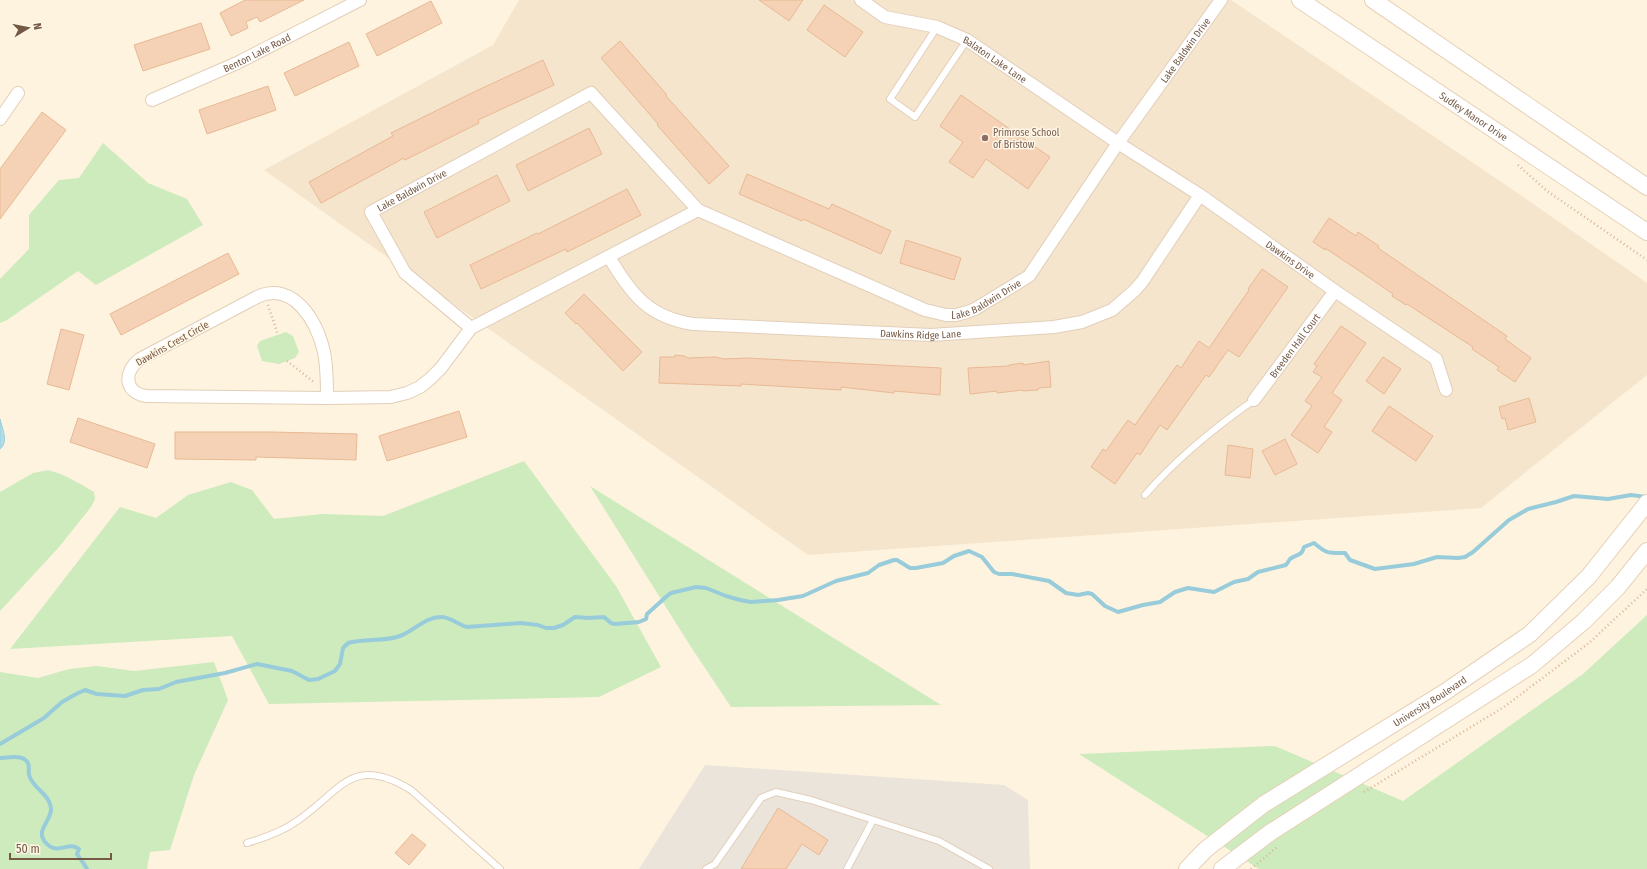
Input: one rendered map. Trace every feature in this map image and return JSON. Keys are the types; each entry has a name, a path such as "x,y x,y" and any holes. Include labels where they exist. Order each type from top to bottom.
{"main road":[{"name":"Sudley Manor Drive","path":"1300,0 1647,232"},
{"path":"1373,0 1647,187"},
{"name":"University Boulevard","path":"1187,869 1206,850 1264,804 1445,692 1530,634 1590,576 1647,503"},
{"path":"1222,869 1271,832 1532,665 1584,621 1612,592 1647,550"}],"street":[{"name":"Benton Lake Road","path":"152,100 237,63 360,0"},
{"name":"Balaton Lake Lane","path":"861,0 885,17 937,28 967,40 1118,143"},
{"name":"Lake Baldwin Drive","path":"472,328 405,273 371,212 590,93 698,210 910,305 939,314 956,315 975,309 1030,276 1118,143 1221,0"},
{"path":"0,119 18,93"},
{"name":"Dawkins Drive","path":"1118,143 1200,195 1335,291 1436,359 1446,390"},
{"name":"Dawkins Ridge Lane","path":"609,256 625,283 634,294 648,306 668,318 693,324 931,335 1054,328 1097,317 1112,310 1134,292 1200,195"},
{"path":"472,328 698,210"},
{"name":"Breeden Hall Court","path":"1254,400 1335,291"},
{"name":"Dawkins Crest Circle","path":"327,398 327,368 324,352 314,323 298,302 276,292 264,294 140,358 130,368 128,373 131,387 137,393 146,396 327,398 391,397 407,393 420,387 430,379 441,368 472,328"}],"lane":[{"path":"937,28 890,100 915,117 967,40"},
{"path":"1145,495 1164,472 1216,426 1254,400"},
{"path":"247,843 281,830 298,821 341,784 356,776 368,774 383,776 398,782 411,790 500,869"},
{"path":"706,869 715,864 761,798 776,792 794,795 939,841 989,869"},
{"path":"847,869 873,820"}],"path":[{"path":"264,294 278,335"},
{"path":"287,361 315,384 327,398"}],"shaded area":[{"path":"519,0 1231,0 1503,183 1647,283 1647,375 1481,508 808,555 264,170 493,45"},
{"path":"705,765 1004,785 1028,800 1030,869 639,869"}],"green space":[{"path":"103,143 148,183 187,199 203,225 96,285 78,271 7,320 0,323 0,279 29,249 29,215 59,180 79,178"},
{"path":"286,332 293,336 299,352 295,358 279,364 262,361 257,346 260,341"},
{"path":"524,461 616,586 661,667 599,697 269,704 232,636 10,649 120,507 156,518 188,495 231,482 252,490 274,519 322,514 383,516"},
{"path":"48,470 66,476 94,492 95,499 91,507 59,547 0,611 0,492 33,473"},
{"path":"590,486 941,705 731,707 691,647"},
{"path":"1647,615 1647,869 1259,869 1079,754 1275,746 1403,801 1583,674"},
{"path":"214,662 228,700 194,775 170,850 150,852 147,869 0,869 0,672 38,678 69,669 97,666 134,671"}],"water":[{"path":"0,419 4,443 0,449"}],"building":[{"path":"245,0 304,0 260,22 257,17 246,22 248,28 231,36 220,13"},
{"path":"759,0 803,0 789,21"},
{"path":"431,1 442,23 377,56 366,34"},
{"path":"824,5 863,32 845,57 807,30"},
{"path":"201,23 210,49 143,71 134,45"},
{"path":"620,41 667,95 666,96 729,166 709,184 601,58"},
{"path":"349,42 359,66 295,96 284,73"},
{"path":"543,60 554,85 478,120 479,123 405,160 404,158 321,203 309,182 393,136 391,133"},
{"path":"268,86 276,110 207,134 199,110"},
{"path":"961,95 1050,157 1028,189 986,159 973,178 949,162 963,142 940,126"},
{"path":"42,112 66,130 0,219 0,169"},
{"path":"589,128 602,154 528,191 516,165"},
{"path":"747,174 829,209 832,204 891,231 881,254 803,219 802,221 739,194"},
{"path":"497,175 510,201 437,238 424,212"},
{"path":"627,189 641,215 567,252 566,249 481,289 470,265 537,233 538,234"},
{"path":"1329,218 1356,236 1358,232 1379,246 1378,248 1507,336 1505,339 1531,358 1515,382 1497,370 1499,367 1472,349 1473,347 1407,304 1406,305 1392,296 1393,294 1361,272 1325,248 1325,250 1313,242"},
{"path":"906,240 961,258 954,280 900,263"},
{"path":"228,253 239,274 121,335 110,314"},
{"path":"1262,269 1288,287 1239,357 1228,350 1209,377 1206,375 1167,430 1160,425 1140,455 1137,453 1115,484 1091,467 1103,449 1106,451 1128,420 1135,425 1177,365 1181,368 1199,341 1209,348"},
{"path":"584,294 642,352 623,371 577,323 576,324 565,313"},
{"path":"1341,326 1366,343 1332,393 1342,400 1324,427 1332,432 1318,453 1291,435 1312,406 1305,401 1322,377 1313,372 1317,366 1314,364"},
{"path":"61,329 84,335 69,390 47,384"},
{"path":"675,355 688,358 747,358 941,368 940,395 894,391 894,393 841,387 841,390 741,384 741,386 659,383 660,357 675,357"},
{"path":"1383,357 1401,369 1384,394 1366,381"},
{"path":"1049,361 1051,387 1039,388 1038,390 997,393 997,391 970,394 968,368 1009,366 1023,363 1023,365"},
{"path":"1529,398 1536,422 1508,430 1505,418 1502,419 1499,407"},
{"path":"1389,406 1433,436 1416,461 1372,431"},
{"path":"459,411 467,437 387,461 379,436"},
{"path":"78,418 155,444 147,468 70,442"},
{"path":"175,432 357,434 356,460 256,457 256,460 175,459"},
{"path":"1285,439 1297,464 1275,475 1262,451"},
{"path":"1228,445 1253,449 1250,478 1225,475"},
{"path":"778,808 828,840 819,855 802,844 786,869 741,869"},
{"path":"412,834 426,845 409,865 395,853"}],"waterway":[{"path":"0,744 44,718 62,702 85,690 97,694 125,696 143,690 159,689 176,682 225,673 257,664 292,671 309,680 318,679 335,671 340,664 343,648 348,643 394,638 410,631 430,619 441,617 448,618 467,627 520,623 554,628 563,625 575,617 604,617 611,623 615,624 639,622 646,619 647,614 671,593 696,587 706,588 726,596 751,602 778,600 803,596 836,581 868,573 879,565 894,560 897,560 910,568 916,568 943,563 954,556 969,551 982,557 994,572 1049,581 1066,593 1078,595 1088,593 1092,594 1105,606 1118,612 1160,602 1175,592 1188,588 1214,592 1234,582 1248,579 1258,572 1286,565 1290,559 1301,553 1304,547 1314,543 1325,551 1331,553 1345,553 1350,560 1375,569 1414,564 1437,557 1458,558 1465,557 1473,552 1509,520 1528,509 1574,496 1608,499 1631,495 1647,497"},
{"path":"0,758 19,757 28,762 31,780 47,798 51,808 51,813 43,829 42,838 54,848 70,846 79,849 77,854 87,869"}],"place":[{"name":"Primrose School of Bristow","path":"985,138"}]}
